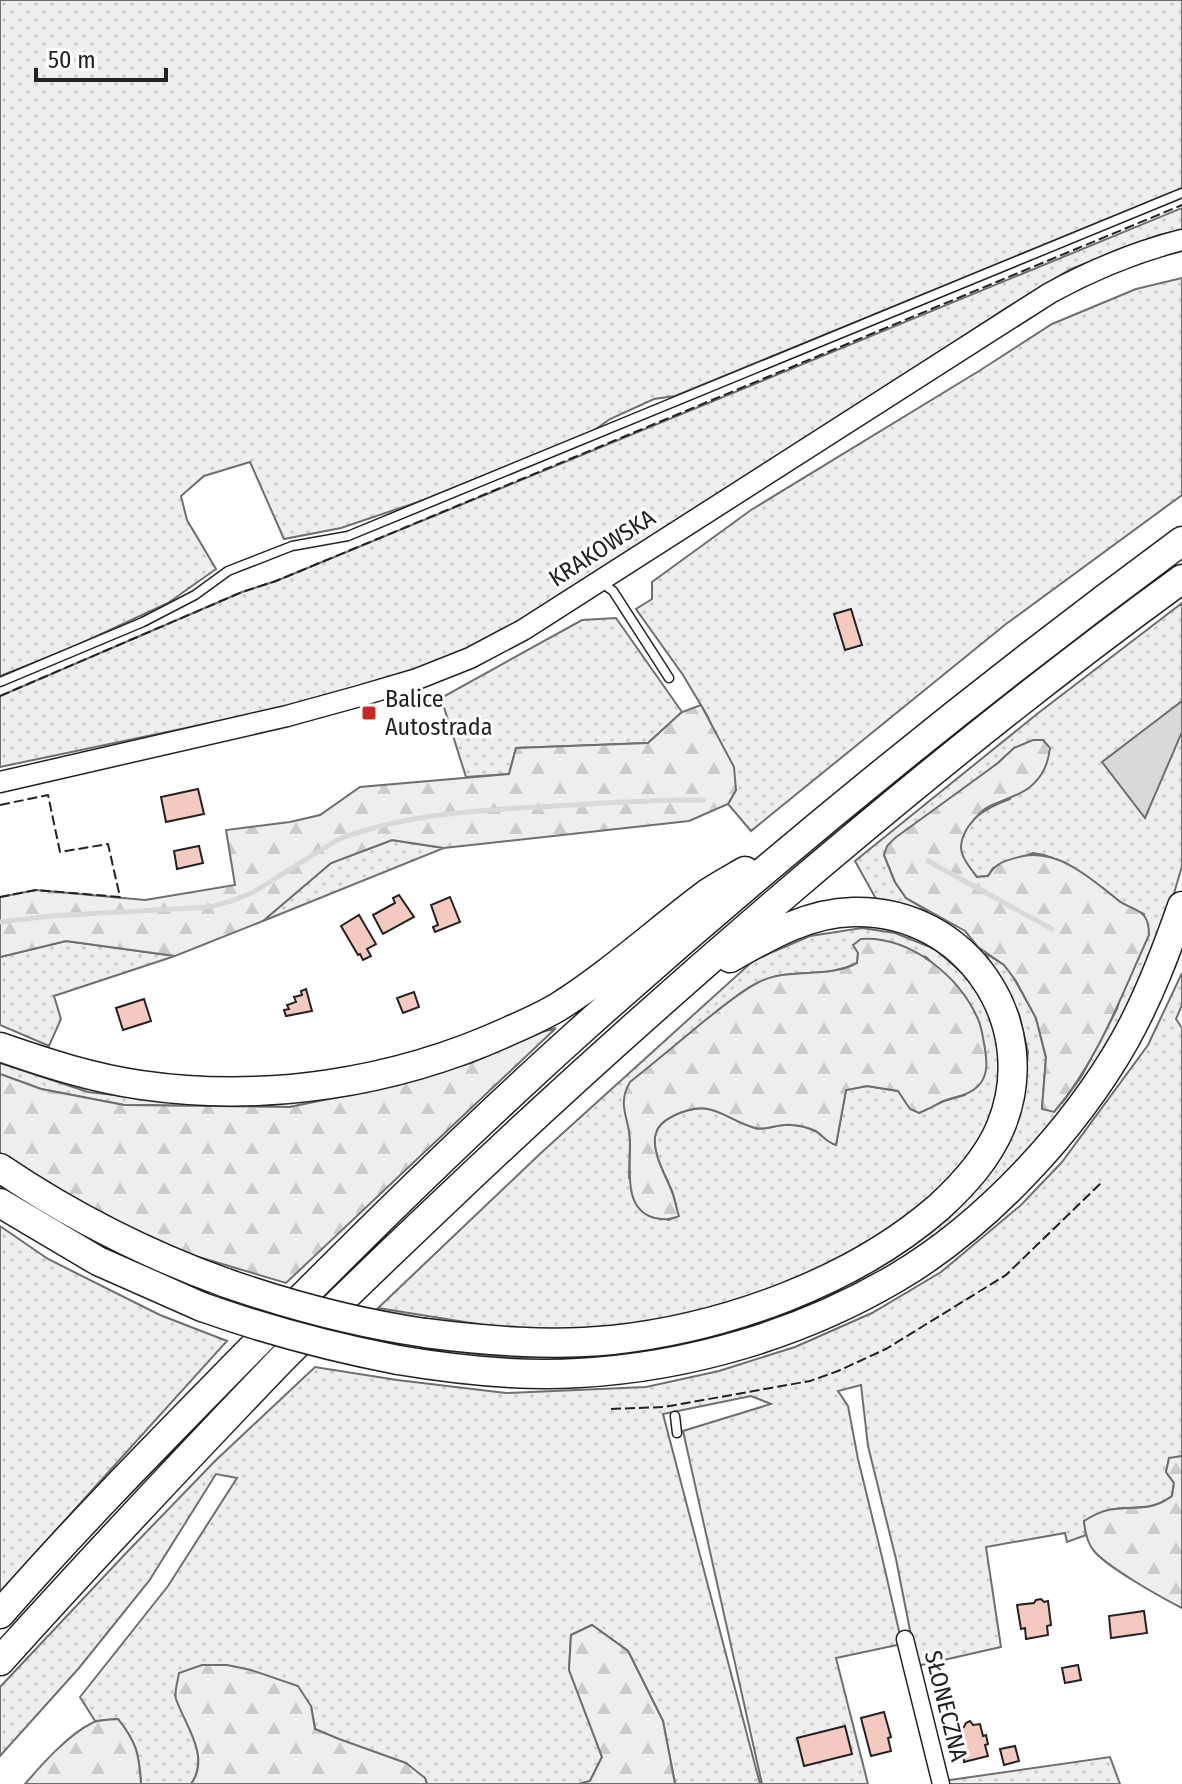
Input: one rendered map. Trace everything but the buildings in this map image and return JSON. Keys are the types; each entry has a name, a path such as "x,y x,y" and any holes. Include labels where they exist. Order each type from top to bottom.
{"highway":[{"path":"0,1614 106,1498 357,1242 576,1035 804,837 1072,622 1182,541"},
{"path":"0,1661 283,1359 506,1143 674,990 839,848 990,725 1182,579"},
{"path":"0,1047 71,1070 141,1085 224,1091 298,1088 366,1078 410,1067 483,1043 556,1008 636,951 711,891 804,837"},
{"path":"0,1203 98,1261 202,1307 291,1336 398,1360 479,1371 578,1373 649,1366 726,1348 786,1329 898,1277 944,1244 1001,1196 1084,1103 1125,1041 1164,959 1182,906"},
{"path":"0,1168 91,1224 166,1260 292,1305 351,1321 425,1333 540,1343 614,1340 677,1329 763,1305 822,1282 889,1246 910,1230 967,1179 993,1144 1012,1088 1014,1070 1009,1031 1002,1009 974,963 946,939 913,923 873,912 818,917 774,933 674,990"}],"street":[{"name":"KRAKOWSKA","path":"0,782 287,716 417,679 470,658 523,630 1050,293 1115,261 1182,240"},
{"name":"SŁONECZNA","path":"905,1639 941,1784"}],"lane":[{"path":"0,682 143,622 195,595 228,571 253,560 292,546 348,536 1182,193"},
{"path":"598,581 613,591 669,678"},
{"path":"675,1416 677,1433"}],"green space":[{"path":"0,0 1182,0 1182,188 675,396 654,399 610,419 593,431 421,501 341,528 284,539 250,462 204,476 181,496 187,520 216,569 168,603 69,649 0,676"},
{"path":"1182,208 1182,230 1159,235 1071,269 523,619 470,649 388,681 310,702 0,767 0,696 242,592 276,581"},
{"path":"1182,278 1182,495 1006,624 751,831 728,804 736,790 708,717 683,675 636,609 652,599 652,582 751,510 1052,324 1136,289"},
{"path":"1182,603 1182,866 1163,931 1098,1068 1022,1165 908,1258 838,1298 756,1330 686,1347 604,1361 526,1361 424,1352 425,1348 512,1358 584,1354 722,1331 802,1306 859,1277 930,1233 970,1196 1002,1153 1022,1104 1028,1052 1019,1014 985,953 1011,973 1036,1018 1046,1058 1042,1108 1062,1103 1081,1077 1117,1009 1144,914 1123,904 1066,863 1044,855 1033,853 993,868 988,876 977,877 963,857 961,840 976,817 1010,799 1014,748 884,855 895,882 906,898 928,911 876,899 855,861 1037,714"},
{"path":"616,618 682,712 648,743 516,748 509,774 466,777 441,698 582,620"},
{"path":"701,705 734,767 736,790 728,804 689,821 444,848 392,840 331,863 263,921 175,956 66,941 0,957 0,897 36,890 145,900 235,885 226,830 320,815 360,787 509,774 516,748 648,743 682,712"},
{"path":"1033,740 1043,740 1050,748 1044,769 1026,790 987,808 968,827 961,848 968,865 977,877 988,876 1001,863 1019,857 1033,855 1060,860 1143,914 1149,930 1096,1050 1054,1112 1042,1109 1046,1057 1036,1018 1016,981 1004,965 978,947 965,931 906,898 895,882 884,855 895,838 1014,748"},
{"path":"392,840 444,848 263,921 331,863"},
{"path":"862,928 895,933 935,949 976,985 995,1018 1002,1059 996,1112 974,1154 936,1197 828,1268 746,1301 662,1323 593,1332 515,1330 378,1308 542,1152 754,960 810,936","holes":["858,953 926,957 952,982 978,1019 965,1095 919,1113 898,1091 867,1086 846,1090 836,1145 815,1131 800,1126 759,1129 716,1111 697,1108 663,1123 657,1130 655,1140 657,1155 672,1191 678,1216 668,1220 629,1178 628,1120 729,1002 749,988 772,978 846,968 857,963"]},
{"path":"861,939 897,944 915,952 946,974 959,988 970,1003 981,1030 986,1063 980,1084 967,1093 919,1113 910,1109 898,1091 867,1086 846,1090 836,1145 816,1131 801,1126 759,1129 716,1111 697,1108 686,1111 663,1123 657,1130 655,1140 657,1155 679,1216 664,1219 644,1213 637,1206 630,1186 629,1134 624,1098 630,1082 723,1006 759,982 783,975 833,971 857,963 858,953 853,945"},
{"path":"66,941 175,956 54,996 61,1019 49,1046 0,1025 0,957"},
{"path":"1182,973 1182,1005 1176,1019 1182,1028 1182,1456 1169,1459 1166,1472 1174,1483 1172,1496 1151,1506 1115,1509 1084,1521 1086,1535 1067,1542 1065,1533 986,1547 1001,1647 917,1666 896,1559 868,1446 861,1385 838,1391 848,1406 902,1644 836,1658 868,1784 762,1784 683,1431 771,1404 751,1396 663,1414 760,1784 675,1784 663,1721 628,1651 592,1625 571,1635 569,1669 602,1757 590,1781 579,1784 427,1784 425,1778 315,1729 311,1706 175,1695 195,1739 196,1774 191,1784 141,1784 136,1749 124,1727 118,1719 95,1721 80,1697 168,1586 237,1478 216,1474 149,1581 79,1668 0,1756 0,1687 215,1461 315,1367 506,1393 646,1387 719,1371 795,1347 872,1313 941,1272 1021,1205 1062,1162 1148,1045"},
{"path":"556,1028 286,1283 172,1249 54,1194 0,1155 0,1074 41,1089 124,1105 290,1107 377,1089 471,1063"},
{"path":"0,1063 88,1092 177,1102 377,1089 290,1107 124,1105 41,1089 0,1074"},
{"path":"0,1226 48,1259 160,1315 227,1341 0,1592"},
{"path":"1182,1456 1182,1608 1135,1582 1101,1558 1090,1544 1084,1521 1105,1511 1149,1507 1172,1496 1174,1483 1166,1472 1169,1458"},
{"path":"592,1625 628,1651 663,1721 675,1784 579,1784 590,1781 602,1757 569,1670 571,1635"},
{"path":"202,1665 227,1665 251,1670 298,1686 311,1706 315,1729 406,1763 425,1778 427,1784 191,1784 196,1774 197,1752 175,1693 179,1673"},
{"path":"118,1719 136,1749 141,1784 25,1784 56,1750 83,1728 98,1721"},
{"path":"1110,1757 1120,1784 944,1784 943,1781"}],"shaded area":[{"path":"1182,701 1182,732 1145,818 1102,762"}],"waterway":[{"path":"0,922 50,916 210,907 252,893 337,840 417,818 501,809 704,800"},
{"path":"928,861 1052,929"}],"fence":[{"path":"0,696 242,592 276,581 1182,205"},
{"path":"0,805 48,795 60,852 108,844 120,897 36,890 0,897"},
{"path":"611,1409 664,1407 810,1381 886,1349 1006,1275 1102,1182"}],"place":[{"name":"Balice Autostrada","path":"369,713"}]}
